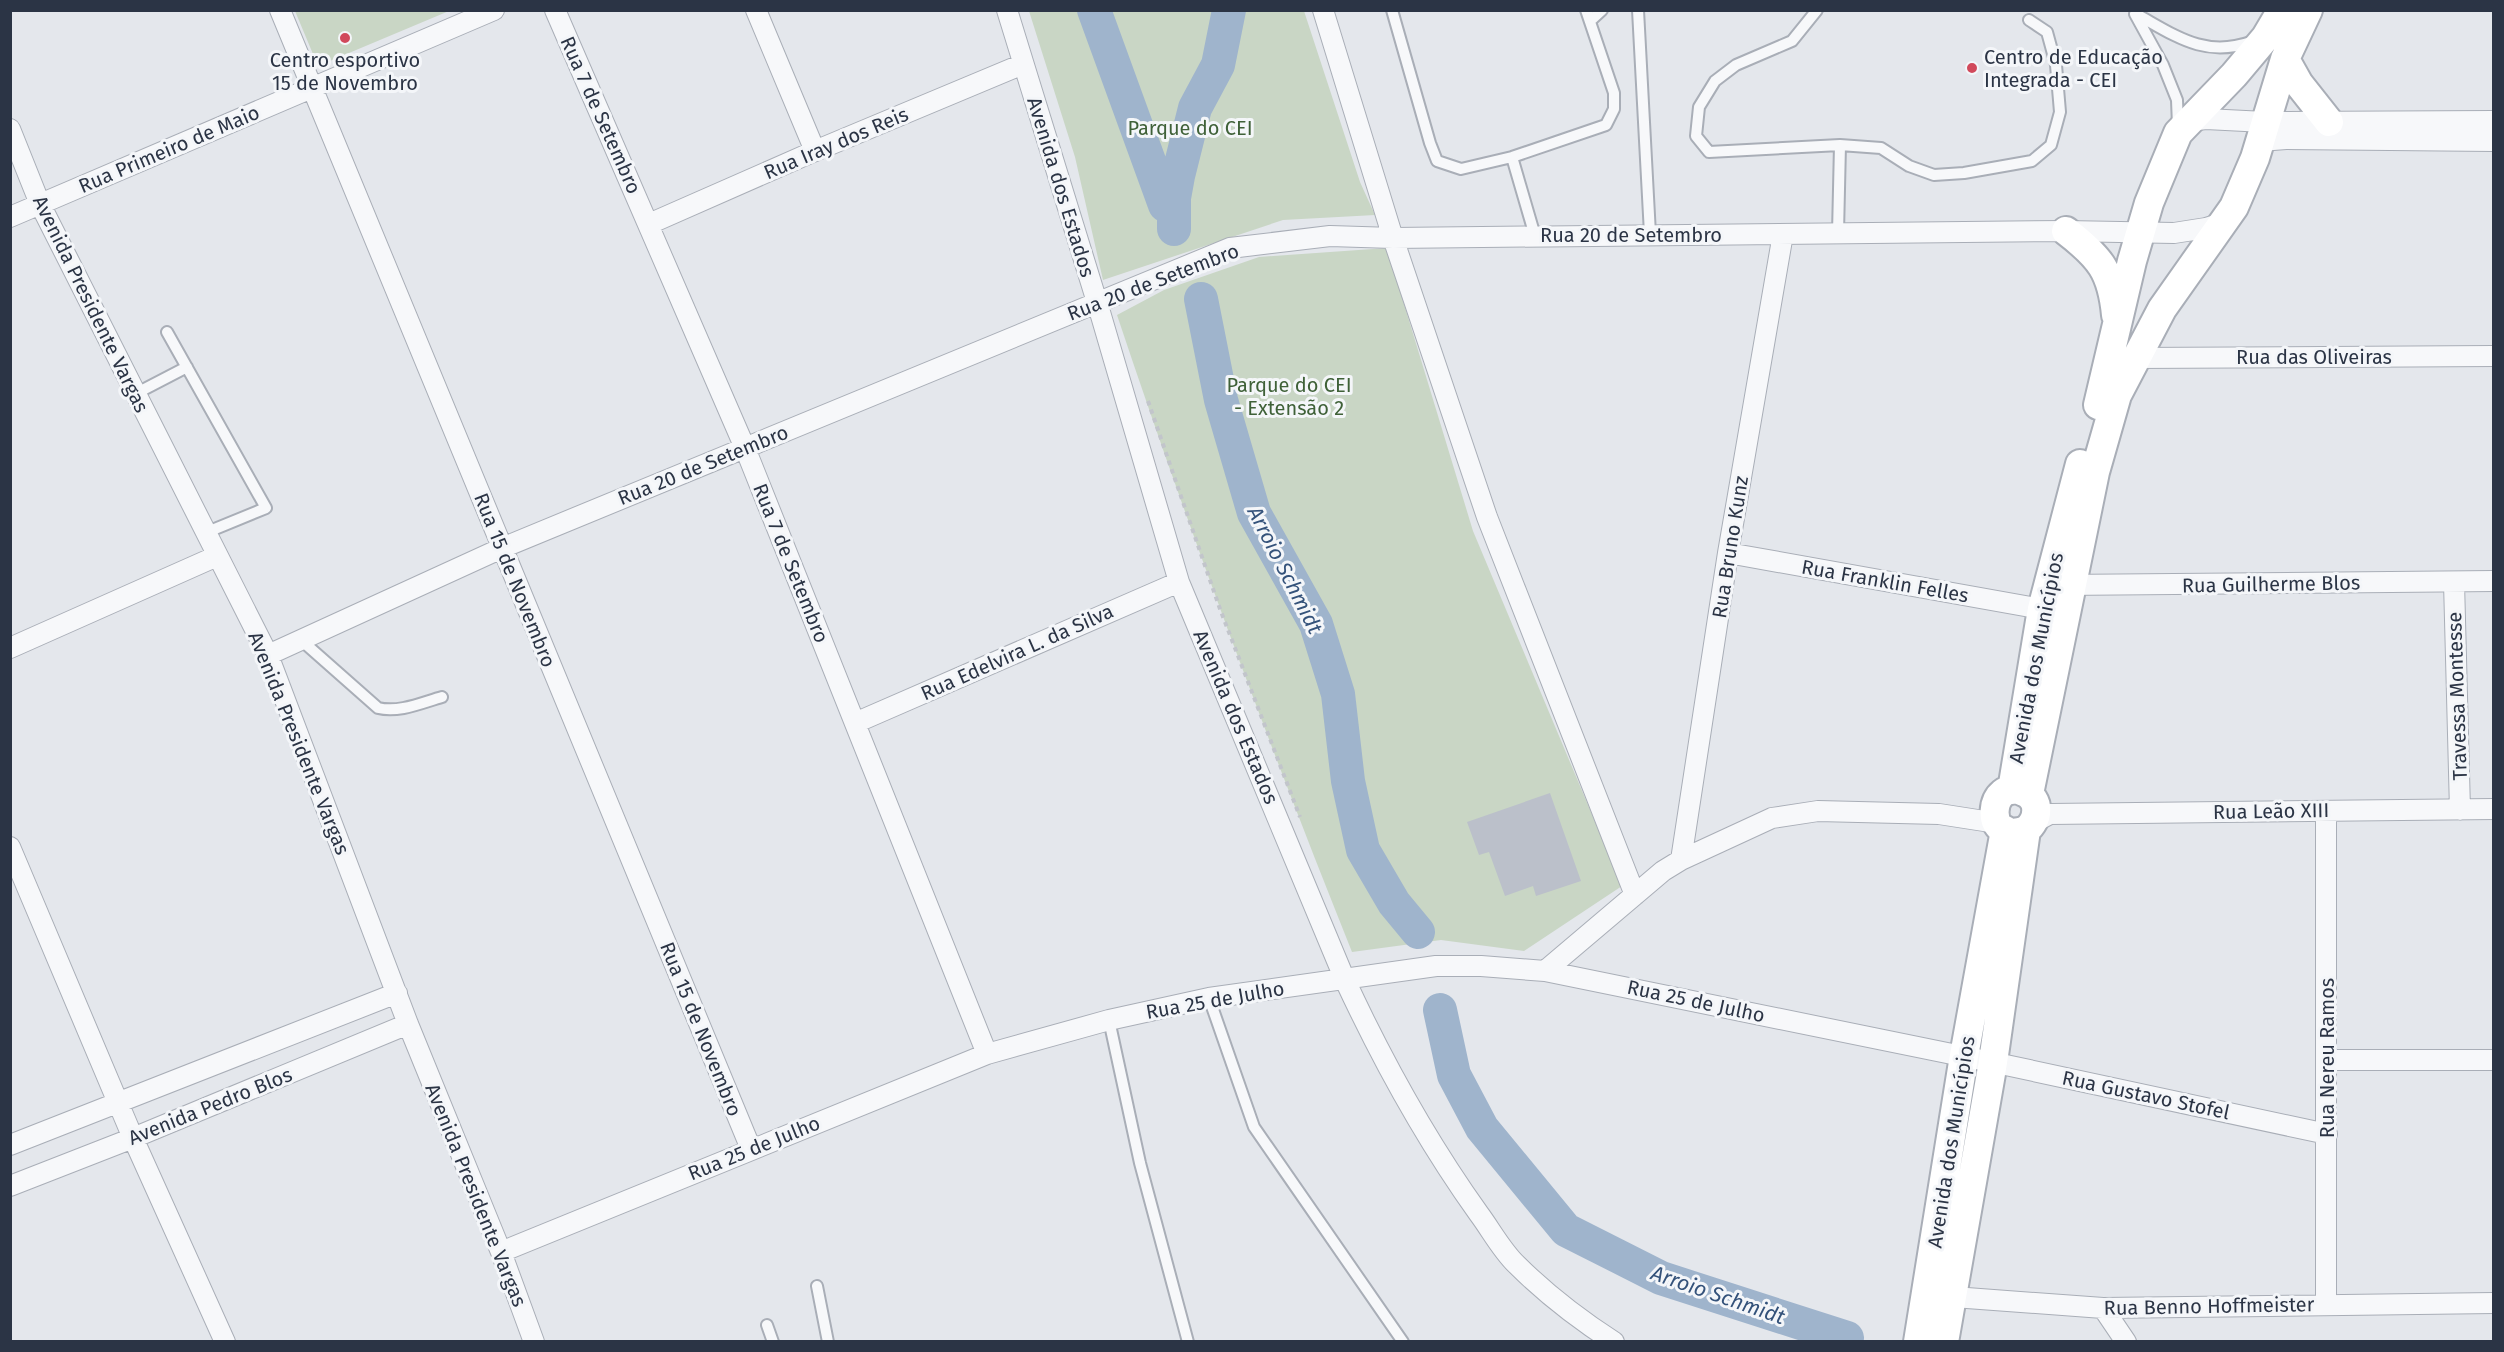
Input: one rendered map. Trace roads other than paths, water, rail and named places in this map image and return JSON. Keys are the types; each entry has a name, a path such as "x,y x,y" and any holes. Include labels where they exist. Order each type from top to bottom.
{"main road":[{"name":"Avenida dos Municípios","path":"1918,1341 1939,1296 1993,1062 2020,812 2071,493 2100,400 2141,231 2149,203 2184,127 2235,75 2266,37 2282,10"},
{"name":"Avenida dos Municípios","path":"1944,1341 1939,1296 1964,1056 2020,812 2054,593 2095,472 2117,395 2162,309 2234,207 2263,132 2285,59 2308,10"},
{"path":"2285,59 2299,84 2347,128"},
{"path":"2066,231 2091,250 2103,266 2114,297 2117,326"}],"street":[{"name":"Rua 15 de Novembro","path":"280,10 751,1149"},
{"name":"Rua Primeiro de Maio","path":"10,217 494,10"},
{"name":"Rua 7 de Setembro","path":"555,10 745,448 987,1054"},
{"path":"756,10 815,151"},
{"name":"Avenida dos Estados","path":"1007,10 1179,582 1345,980 1373,1040 1447,1170 1516,1265 1581,1320 1614,1341"},
{"path":"1323,10 1393,238 1487,517 1635,895"},
{"name":"Rua Iray dos Reis","path":"649,224 815,151 1023,64"},
{"path":"2184,127 2206,118 2263,132 2347,128 2409,131 2493,141"},
{"path":"2409,131 2493,121"},
{"path":"2263,132 2347,128"},
{"name":"Avenida Presidente Vargas","path":"10,129 40,204 268,655 408,1024 501,1252 534,1341"},
{"path":"2066,231 2096,227 2124,218 2149,203"},
{"name":"Rua 20 de Setembro","path":"268,655 502,548 1230,248 1330,236 1393,238 2066,231 2158,233 2190,232 2222,223"},
{"name":"Rua Bruno Kunz","path":"1681,860 1728,553 1784,234"},
{"name":"Rua das Oliveiras","path":"2135,358 2493,356"},
{"name":"Rua Franklin Felles","path":"1728,553 2054,593"},
{"path":"10,648 217,556"},
{"name":"Rua Guilherme Blos","path":"2054,593 2493,581"},
{"name":"Rua Edelvira L. da Silva","path":"855,723 1179,582"},
{"name":"Travessa Montesse","path":"2454,582 2460,810"},
{"name":"Rua Leão XIII","path":"1545,971 1635,895 1681,860 1772,818 1818,811 1939,814 2493,809"},
{"name":"Rua Nereu Ramos","path":"2326,811 2326,1305"},
{"path":"10,847 134,1138 225,1341"},
{"name":"Rua 25 de Julho","path":"501,1252 987,1054 1109,1020 1209,998 1436,966 1481,966 1545,971 1964,1056"},
{"name":"Avenida Pedro Blos","path":"10,1145 397,993"},
{"name":"Avenida Pedro Blos","path":"10,1186 134,1138 408,1024"},
{"name":"Rua Gustavo Stofel","path":"1964,1056 2327,1134"},
{"path":"2326,1060 2493,1060"},
{"name":"Rua Benno Hoffmeister","path":"1939,1296 2103,1308 2493,1303"},
{"path":"2103,1308 2126,1341"}],"lane":[{"path":"1392,10 1437,161 1461,169 1512,158 1606,125 1614,109 1614,93 1588,16 1602,10"},
{"path":"1638,10 1650,234"},
{"path":"1817,10 1792,41 1736,65 1715,81 1699,107 1696,136 1709,152 1840,145 1881,148 1909,166 1934,175 1964,173 2032,161 2051,145 2060,112 2056,65 2047,32 2030,20"},
{"path":"2135,13 2191,44 2233,48 2266,37"},
{"path":"2135,13 2163,65 2184,127"},
{"path":"1838,233 1840,145"},
{"path":"1512,158 1535,236"},
{"path":"167,332 266,508 205,533"},
{"path":"135,393 187,368"},
{"path":"301,640 378,708 387,710 401,708 442,697"},
{"path":"1209,998 1254,1127 1403,1341"},
{"path":"1109,1020 1140,1162 1188,1341"},
{"path":"817,1286 828,1341"},
{"path":"767,1325 772,1341"}],"waterway":[{"name":"Arroio Schmidt","path":"1094,10 1165,205"},
{"path":"1174,229 1174,198 1195,108 1218,65 1229,10"},
{"name":"Arroio Schmidt","path":"1201,299 1221,400 1254,513 1316,624 1338,694 1348,781 1363,850 1394,903 1418,932"},
{"name":"Arroio Schmidt","path":"1440,1010 1454,1075 1482,1128 1566,1230 1661,1278 1847,1338"}],"place":[{"name":"Centro esportivo 15 de Novembro","path":"345,38"},
{"name":"Centro de Educação Integrada - CEI","path":"1972,68"}],"park label":[{"name":"Parque do CEI","path":"1190,128"},
{"name":"Parque do CEI - Extensão 2","path":"1289,396"}]}
